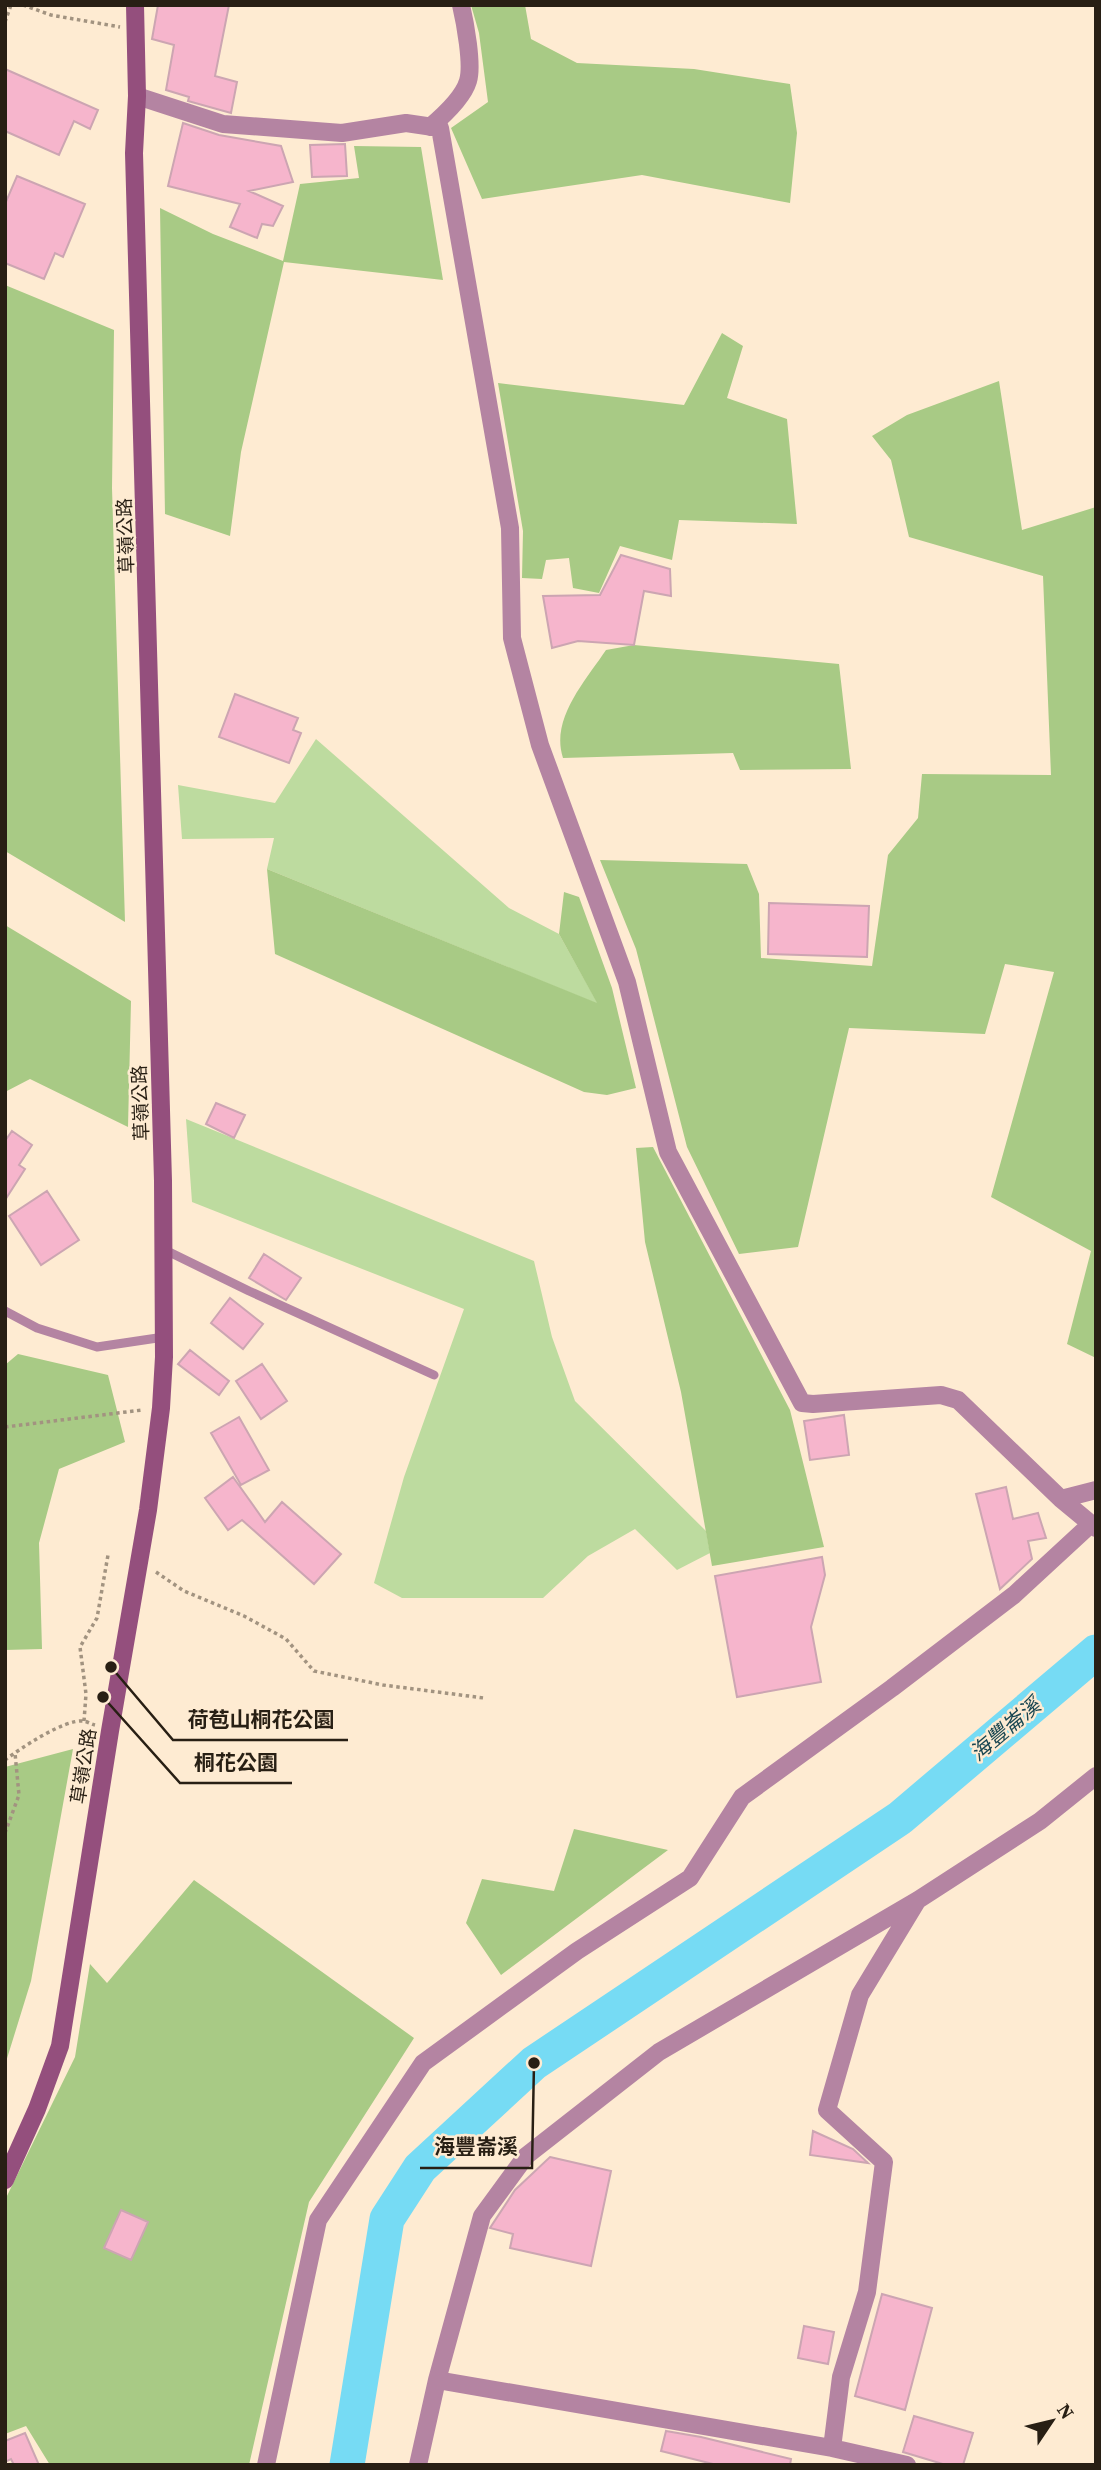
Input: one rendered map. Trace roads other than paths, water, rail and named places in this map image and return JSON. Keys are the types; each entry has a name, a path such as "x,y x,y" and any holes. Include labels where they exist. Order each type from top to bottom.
{"main road":[{"name":"草嶺公路","path":"5,2180 37,2109 60,2046 139,1561 161,1408 163,1249 134,153 137,96 135,5"}],"street":[{"path":"430,127 449,111 468,81 467,32 461,5"},
{"path":"137,96 223,124 342,134 406,123 440,128 510,528 512,638 540,744 627,982 668,1152 802,1402 813,1404 941,1395 958,1401 1093,1526 1014,1595 742,1797 690,1878 577,1951 423,2063 318,2220 266,2465"},
{"path":"1061,1499 1096,1490"},
{"path":"418,2465 437,2380 482,2216 526,2156 659,2052 918,1900 1040,1821 1096,1776"},
{"path":"832,2448 841,2377 867,2292 884,2162 827,2110 860,1995 918,1900"},
{"path":"437,2380 832,2448 907,2465"}],"lane":[{"path":"163,1249 435,1375"},
{"path":"5,1311 37,1328 97,1347 163,1338"}],"waterway":[{"name":"海豐崙溪","path":"347,2465 387,2219 420,2168 534,2063 900,1818 1096,1652"}],"place":[{"name":"荷苞山桐花公園","path":"111,1667"},
{"name":"桐花公園","path":"103,1697"},
{"name":"海豐崙溪","path":"534,2063"}]}
